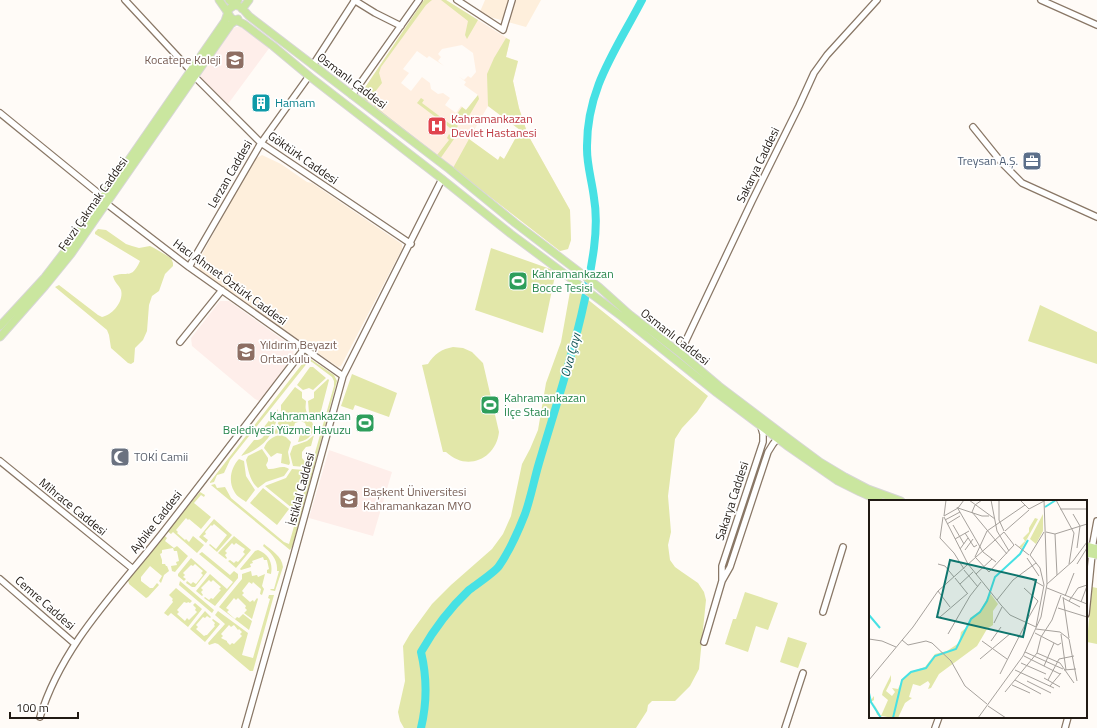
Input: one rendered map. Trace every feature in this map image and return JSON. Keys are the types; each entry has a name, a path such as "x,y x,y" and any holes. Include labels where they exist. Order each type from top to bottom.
{"main road":[{"path":"218,0 231,18 236,20 242,17 243,13 240,6 229,0"},
{"path":"242,9 248,0"},
{"path":"228,13 231,7 237,3"},
{"name":"Osmanlı Caddesi","path":"242,9 313,66 599,287 719,386 820,462 855,483 898,500"},
{"name":"Fevzi Çakmak Caddesi","path":"193,74 225,21 228,13"},
{"name":"Fevzi Çakmak Caddesi","path":"0,337 56,274 105,200 193,74 231,24 236,20"},
{"name":"Osmanlı Caddesi","path":"236,20 244,24 511,234 596,297 777,439 838,481 878,500"},
{"path":"442,179 447,180 450,178 451,174 449,170"},
{"name":"Fevzi Çakmak Caddesi","path":"0,326 52,270 105,200"}],"street":[{"name":"Göktürk Caddesi","path":"125,0 193,74 261,143 410,244"},
{"path":"313,66 355,0 375,13 401,26"},
{"path":"352,95 419,0"},
{"path":"457,0 503,30 512,0"},
{"name":"Sakarya Caddesi","path":"680,353 814,73 827,55 877,0"},
{"path":"1040,0 1097,25"},
{"name":"Lerzan Caddesi","path":"189,267 261,143 309,76"},
{"name":"Hacı Ahmet Öztürk Caddesi","path":"0,113 189,267 343,376"},
{"path":"973,127 1002,163 1022,183 1097,217"},
{"name":"İstiklal Caddesi","path":"244,728 343,376 442,179"},
{"path":"180,342 222,290"},
{"name":"Aybike Caddesi","path":"40,717 52,684 75,644 90,622 133,570 304,349"},
{"name":"Sakarya Caddesi","path":"722,581 722,566 763,442 761,427"},
{"name":"Sakarya Caddesi","path":"704,642 722,581 730,567 768,452 777,439"},
{"name":"Mihrace Caddesi","path":"0,461 133,570"},
{"path":"1087,604 1092,551 1097,521"},
{"path":"823,612 844,547"},
{"name":"Cemre Caddesi","path":"0,579 75,644"},
{"path":"785,728 803,673"},
{"path":"935,728 939,718"},
{"path":"1064,728 1068,718"}],"shaded area":[{"name":"Kahramankazan Devlet Hastanesi","path":"424,0 446,0 510,40 506,57 518,61 513,81 519,108 528,135 570,210 571,240 568,249 560,251 364,99 362,92","holes":["462,45 473,53 476,72 471,78 468,76 464,80 458,76 466,82 464,85 478,95 466,110 461,106 456,113 445,105 450,98 443,93 438,94 431,89 430,83 422,77 411,91 401,83 409,73 403,69 417,51 427,58 429,56 444,66 438,61 441,57 438,54 442,49","488,106 520,130 504,159 500,156 498,160 469,139"]},
{"path":"485,0 541,0 526,27 479,14"},
{"name":"Kocatepe Koleji","path":"241,27 270,47 228,104 201,78 200,72 232,29"},
{"path":"262,155 281,164 307,182 312,183 402,244 402,249 341,366 338,367 200,271 198,262 253,160"},
{"name":"Yıldırım Beyazıt Ortaokulu","path":"220,301 229,301 293,347 294,358 259,401 192,346 191,338"},
{"name":"Başkent Üniversitesi Kahramankazan MYO","path":"329,450 392,472 373,536 309,518"}],"green space":[{"path":"424,0 432,0 426,5 381,67 379,73 382,83 367,102 364,99 362,92"},
{"path":"441,0 446,0 478,20 467,39 465,35 468,21"},
{"path":"506,38 510,40 506,57 518,61 513,81 519,108 528,135 570,210 571,240 568,249 560,251 453,168 469,139 498,160 500,156 504,159 520,130 488,106 487,74 494,58"},
{"path":"478,95 479,99 466,121 457,114 462,107 466,110"},
{"path":"421,98 424,100 422,103 450,124 452,121 458,126 454,131 417,103"},
{"path":"375,104 376,107 437,155 449,140 447,138 449,134 454,139 440,159 373,107"},
{"path":"98,229 106,230 126,244 132,246 139,248 150,246 171,258 173,263 173,266 165,274 159,291 152,296 149,305 147,331 143,340 135,348 134,362 131,364 111,348 107,330 55,287 59,285 102,317 106,316 117,307 121,299 121,290 113,276 131,273 140,261 95,234"},
{"name":"Kahramankazan Bocce Tesisi","path":"491,248 556,271 543,333 475,310"},
{"path":"571,286 708,396 675,439 668,496 671,532 668,545 670,560 675,567 698,583 704,592 706,600 699,669 690,686 675,701 652,701 648,705 647,711 636,728 404,728 400,721 398,712 405,681 403,646 432,604 492,549 503,534 511,516 522,464 538,430 546,383 561,342"},
{"path":"1040,305 1097,332 1097,364 1028,341"},
{"path":"453,347 463,348 472,352 483,363 499,432 497,441 492,449 479,460 471,462 454,458 446,452 443,452 422,365 428,364 433,357 445,349"},
{"path":"309,358 334,375 337,381 293,545 290,550 211,485 215,484 217,488 225,487 231,498 284,542 289,544 334,386 332,377 309,361 230,460 224,473 217,475 214,482 210,482 306,359"},
{"path":"310,367 313,367 326,378 313,390 309,388 303,390 297,385"},
{"path":"352,374 397,393 389,417 355,405 353,410 341,406"},
{"path":"328,379 320,415 309,413 308,401 314,398 314,392"},
{"path":"295,387 302,392 302,398 306,401 306,412 313,426 311,435 305,440 298,442 301,432 307,428 305,423 301,421 295,423 293,429 288,431 283,430 281,433 274,434 281,415 281,405"},
{"path":"278,409 277,418 272,433 256,449 241,456 254,440 259,440 263,437 265,433 264,427"},
{"path":"281,435 286,437 291,442 288,452 289,465 281,463 282,454 277,453 271,457 264,448 271,439 275,436"},
{"path":"314,435 311,446 306,447 302,452 302,458 306,463 305,467 293,466 290,454 293,446 307,441"},
{"path":"262,449 268,458 266,465 268,469 284,467 289,469 284,476 266,482 258,488 251,479 246,460 248,456"},
{"path":"239,459 244,461 246,476 255,490 246,502 235,493 231,483 232,470"},
{"path":"292,469 304,470 292,508 265,486 286,478"},
{"path":"263,488 289,509 277,525 250,503"},
{"path":"200,492 205,495 204,497 201,495 194,503 211,517 201,529 186,518 176,530 178,532 177,533 185,540 186,539 189,542 193,536 204,545 197,553 173,532 171,534 167,531"},
{"path":"214,519 232,535 217,552 209,545 210,544 216,549 227,535 214,524 212,526 211,525 205,532 206,534 203,536 208,540 206,543 199,537"},
{"path":"164,535 167,538 165,541 174,548 177,546 188,556 175,572 172,571 171,566 177,565 176,562 179,561 177,551 174,551 173,548 162,550 162,553 160,554 162,564 167,566 169,571 164,575 161,583 159,581 162,576 150,566 141,577 141,581 150,588 153,588 157,583 159,585 146,598 129,584 128,580"},
{"path":"234,536 251,550 236,568 228,561 230,560 234,563 236,561 238,562 245,554 243,552 245,549 236,543 234,545 232,543 225,551 227,553 225,555 227,558 226,559 218,553"},
{"path":"264,544 281,560 283,567 275,591 270,590 274,589 279,571 277,571 275,560 263,546"},
{"path":"258,550 265,554 269,559 271,563 271,574 267,573 267,570 269,569 267,560 264,560 263,557 252,561 253,563 250,564 251,567 240,569 255,551"},
{"path":"202,552 230,575 234,571 238,574 238,578 215,606 204,598 205,597 209,600 211,598 213,599 221,590 219,589 221,587 213,580 211,582 209,580 201,588 203,590 201,592 203,595 202,596 196,591 210,574 227,589 233,582 199,554"},
{"path":"191,558 207,572 195,587 192,587 186,583 187,581 191,584 193,582 196,584 203,575 201,573 203,571 195,564 193,566 191,565 183,573 185,575 183,577 186,579 184,581 178,576"},
{"path":"251,571 252,576 257,575 258,577 265,574 262,586 264,589 262,595 260,594 261,589 253,582 252,584 249,582 242,591 244,593 242,595 250,602 253,600 254,602 257,598 258,599 252,619 244,613 247,610 245,608 246,606 238,598 236,600 234,598 226,608 229,610 227,612 235,619 237,617 239,618 243,614 252,621 249,630 219,607 242,579 242,574"},
{"path":"180,581 214,610 212,613 179,585"},
{"path":"1092,587 1097,588 1097,644 1087,642"},
{"path":"176,588 192,601 190,603 184,602 177,610 179,612 177,614 185,621 187,618 189,620 197,612 193,605 195,603 202,609 188,627 171,613 168,616 164,613 173,602 173,599 169,595"},
{"path":"745,592 778,603 768,630 756,626 748,652 725,644 733,619 736,619"},
{"path":"269,595 274,595 253,671 250,671 218,644 215,643 209,645 208,643 225,624 215,615 218,611 248,633 242,655 253,658 270,599 268,598","holes":["229,625 231,627 234,625 238,630 239,629 242,632 240,634 242,636 234,644 232,643 230,645 227,641 221,638 223,636 221,634"]},
{"path":"205,611 211,617 203,617 196,625 198,627 196,629 204,636 207,635 215,626 215,623 212,620 213,619 220,624 205,642 190,629"},
{"path":"788,637 807,643 798,668 780,662"}],"waterway":[{"name":"Ova Çayı","path":"421,728 426,690 421,652 431,635 455,604 469,590 497,569 514,541 527,508 571,357 590,276 596,223 595,204 587,155 588,127 592,107 604,71 642,0"}],"place":[{"name":"Kocatepe Koleji","path":"235,60"},
{"name":"Hamam","path":"261,103"},
{"name":"Kahramankazan Devlet Hastanesi","path":"437,126"},
{"name":"Treysan A.Ş.","path":"1032,161"},
{"name":"Kahramankazan Bocce Tesisi","path":"518,281"},
{"name":"Yıldırım Beyazıt Ortaokulu","path":"246,352"},
{"name":"Kahramankazan İlçe Stadı","path":"490,405"},
{"name":"Kahramankazan Belediyesi Yüzme Havuzu","path":"365,423"},
{"name":"TOKİ Camii","path":"120,457"},
{"name":"Başkent Üniversitesi Kahramankazan MYO","path":"349,499"}]}
